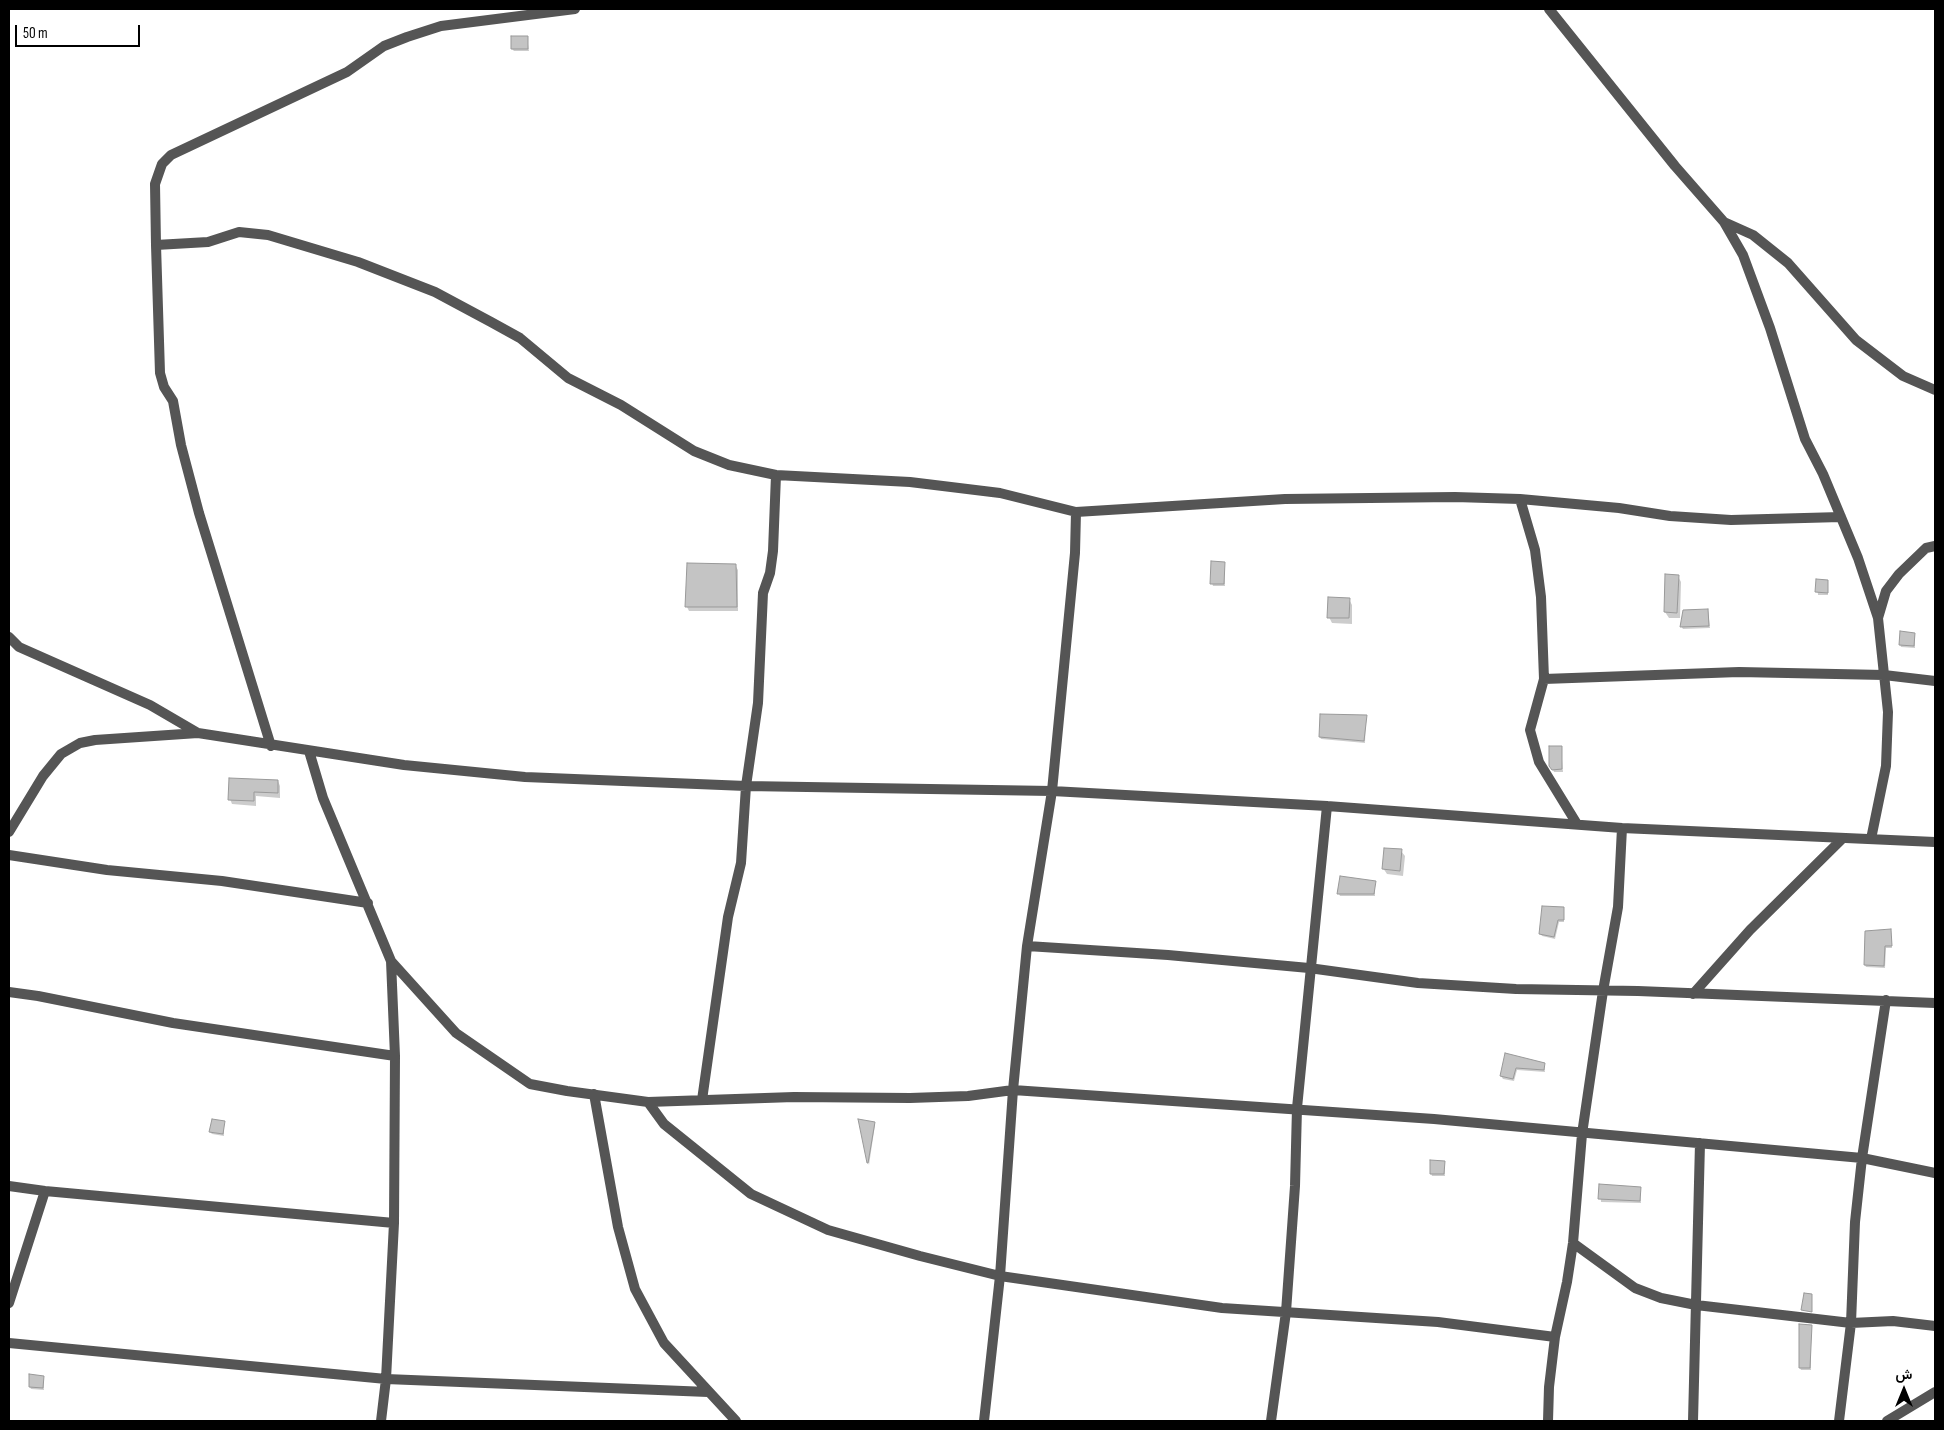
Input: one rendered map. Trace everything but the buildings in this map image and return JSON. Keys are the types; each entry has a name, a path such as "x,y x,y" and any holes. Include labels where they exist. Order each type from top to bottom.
{"street":[{"path":"271,746 199,513 181,444 173,401 164,388 160,373 155,184 162,164 171,155 347,72 384,46 399,40 441,26 574,9"},
{"path":"1549,9 1668,158 1724,222 1743,255 1770,328 1805,439 1823,474 1858,558 1878,618 1888,712 1886,766 1871,839"},
{"path":"1724,222 1753,235 1788,263 1856,340 1903,376 1935,390"},
{"path":"156,245 176,242 208,242 239,232 268,235 358,262 434,292 520,338 568,378 620,405 694,451 729,465 776,475 910,482 1000,493 1076,512 1285,499 1455,497 1520,499 1619,508 1670,516 1731,520 1841,517"},
{"path":"702,1100 728,917 741,863 746,786 758,703 763,594 770,573 772,558 776,475"},
{"path":"1520,499 1535,550 1541,596 1544,678 1530,730 1539,762 1577,824"},
{"path":"984,1421 1000,1276 1013,1090 1027,946 1052,791 1075,553 1076,512"},
{"path":"1878,618 1886,591 1899,574 1926,548 1935,546"},
{"path":"9,637 19,647 150,705 198,732"},
{"path":"1544,678 1739,672 1884,675 1935,681"},
{"path":"9,832 43,776 61,754 80,743 95,740 198,732 271,746 404,765 525,777 746,786 1052,791 1327,806 1622,828 1935,842"},
{"path":"309,751 323,798 391,961 395,1056 394,1223 382,1421"},
{"path":"1271,1421 1286,1312 1295,1186 1297,1108 1309,968 1327,806"},
{"path":"1548,1421 1549,1387 1555,1337 1573,1243 1582,1134 1603,991 1618,907 1622,828"},
{"path":"1693,994 1750,930 1844,838"},
{"path":"9,854 107,870 222,881 368,903"},
{"path":"1027,946 1168,955 1309,968 1418,983 1516,989 1935,1003"},
{"path":"391,961 456,1033 530,1084 648,1102 794,1097 910,1098 968,1096 1013,1090 1434,1118 1582,1134 1862,1158 1935,1173"},
{"path":"9,992 173,1023 395,1056"},
{"path":"1839,1421 1850,1323 1855,1222 1862,1158 1886,1000"},
{"path":"594,1094 618,1227 635,1289 664,1343 736,1421"},
{"path":"648,1102 664,1124 751,1194 828,1230 1000,1276 1222,1308 1438,1322 1555,1337"},
{"path":"1692,1421 1700,1143"},
{"path":"9,1186 45,1191 394,1223"},
{"path":"9,1303 45,1191"},
{"path":"1573,1243 1635,1288 1662,1298 1696,1305 1850,1323 1892,1321 1935,1326"},
{"path":"9,1343 386,1379 708,1392"},
{"path":"1886,1421 1935,1392"}]}
